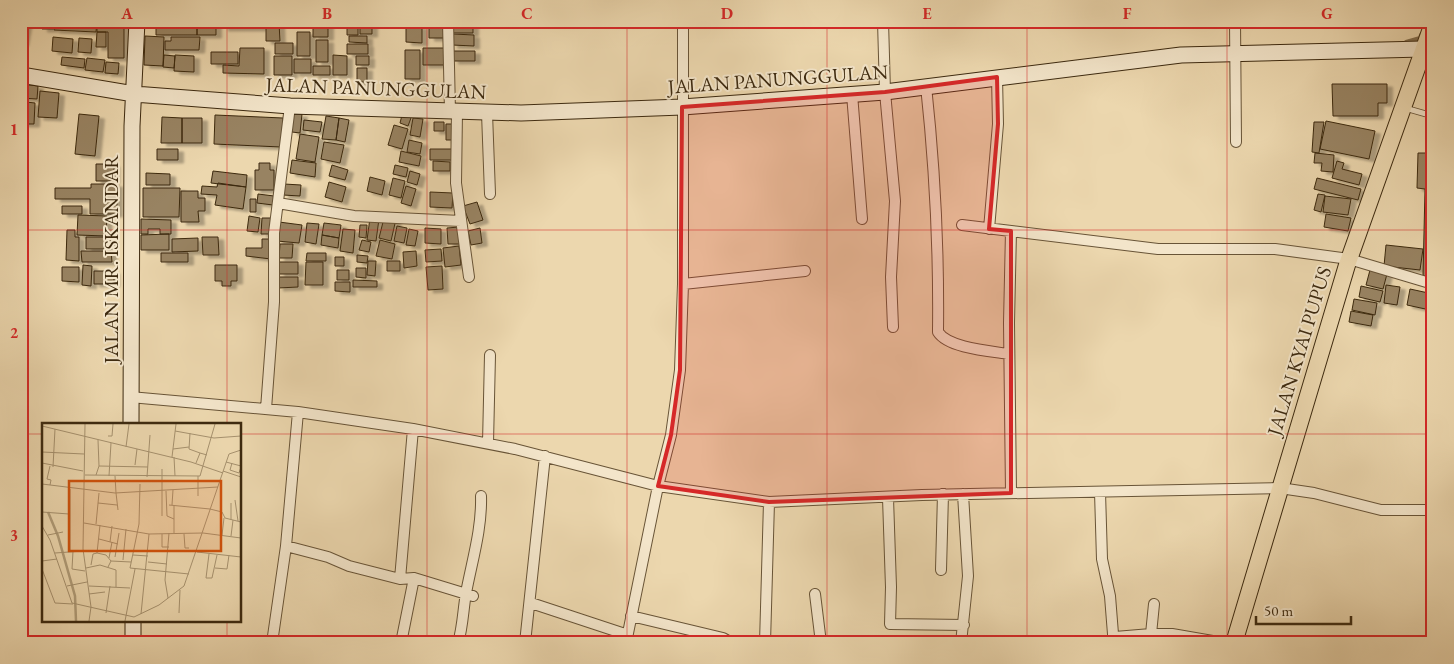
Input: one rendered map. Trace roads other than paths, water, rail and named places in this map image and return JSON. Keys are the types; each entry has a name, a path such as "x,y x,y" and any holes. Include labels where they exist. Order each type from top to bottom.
{"main road":[{"name":"JALAN MR. ISKANDAR","path":"131,423 134,84 137,21"},
{"name":"JALAN KYAI PUPUS","path":"1234,643 1349,259 1413,75 1426,50 1433,24"},
{"name":"JALAN PANUNGGULAN","path":"21,74 134,84 290,106 453,112 589,112 885,92 1181,55 1426,50"},
{"path":"133,622 133,643"}],"street":[{"path":"448,21 456,183 469,277"},
{"path":"883,21 885,92 895,201 891,277 893,327"},
{"path":"1235,21 1236,142"},
{"path":"531,603 626,639 658,486 671,435 680,370 683,25"},
{"path":"989,229 998,124 997,78"},
{"path":"926,86 937,192 939,253 938,332 942,338 952,343 1009,354"},
{"path":"852,94 862,219"},
{"path":"266,409 274,286 274,233 290,106"},
{"path":"487,112 490,194"},
{"path":"278,203 354,216 461,221"},
{"path":"962,225 1158,249 1275,249 1349,259 1433,284"},
{"path":"1011,231 1009,354 1011,493"},
{"path":"682,284 805,271"},
{"path":"488,444 490,355"},
{"path":"130,397 298,412 413,429 545,456 658,486 769,502 943,494 1280,488 1314,493 1381,510 1433,510"},
{"path":"272,643 286,546 298,412"},
{"path":"400,579 413,429"},
{"path":"21,456 23,489 21,508"},
{"path":"525,643 531,603 545,456"},
{"path":"1100,492 1102,559 1110,596 1113,634 1115,637 1172,634 1224,643"},
{"path":"941,570 943,494"},
{"path":"961,643 968,576 963,494"},
{"path":"458,643 470,595 477,546 481,496"},
{"path":"888,498 891,587 890,624 964,625"},
{"path":"765,643 769,502"},
{"path":"286,546 328,557 349,566 400,579 414,578 470,595"},
{"path":"401,643 414,578"},
{"path":"815,594 821,643"},
{"path":"1151,634 1154,604"},
{"path":"631,616 723,638 732,643"}],"lane":[{"path":"1402,107 1433,116"}],"waterway":[{"path":"1406,42 1420,38 1421,35"}]}
